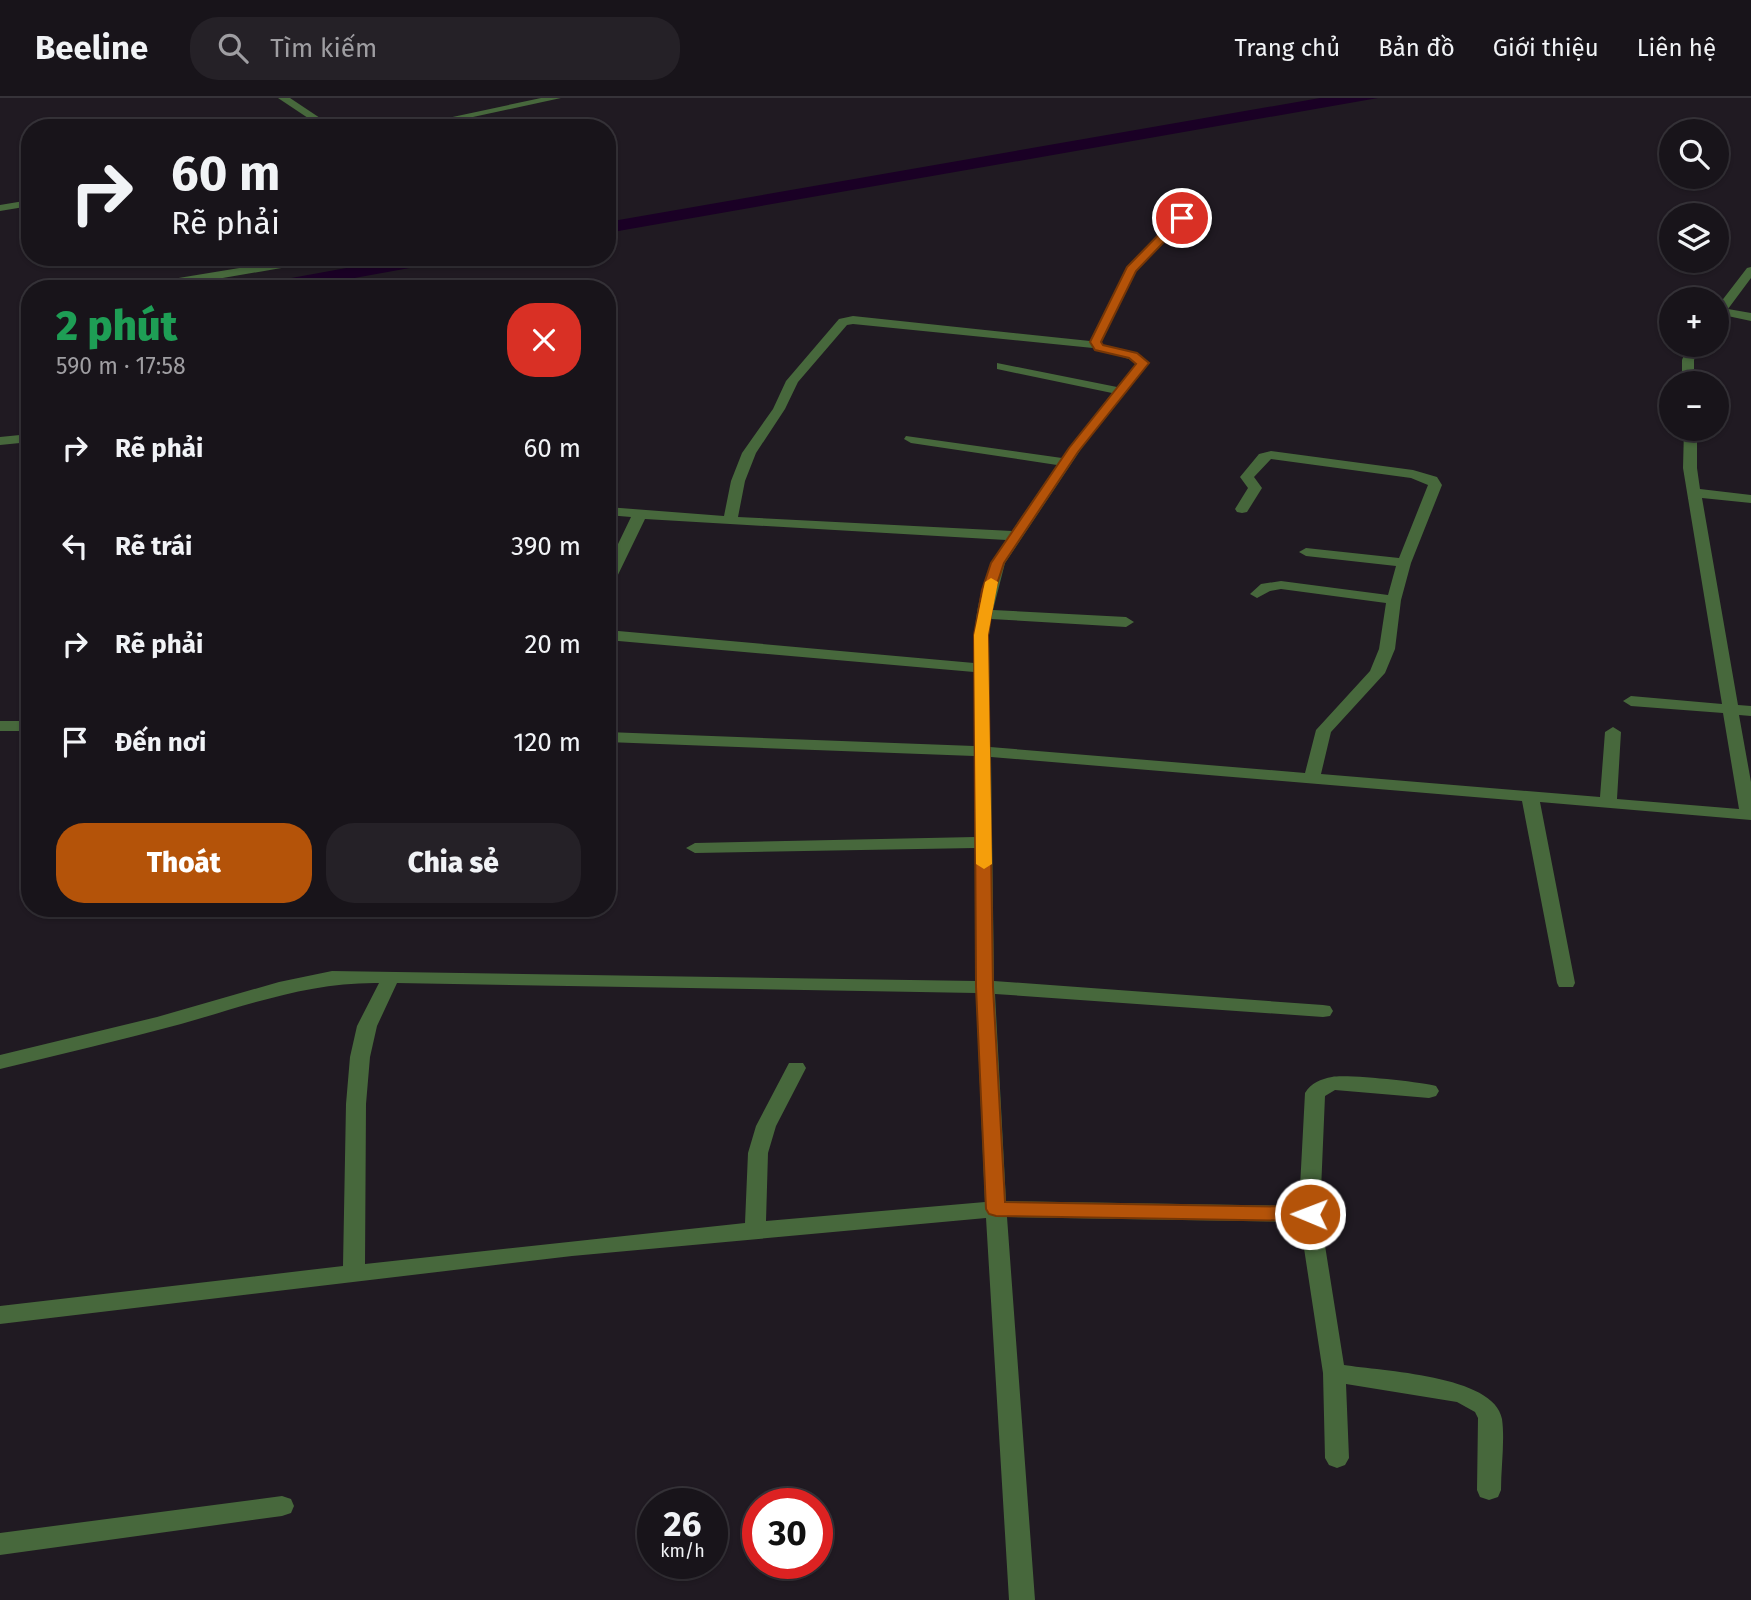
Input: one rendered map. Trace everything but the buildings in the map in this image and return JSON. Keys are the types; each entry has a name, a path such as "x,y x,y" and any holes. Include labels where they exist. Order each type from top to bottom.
{"street":[{"path":"283,98 316,119"},
{"path":"451,119 556,98"},
{"path":"0,208 21,205"},
{"path":"1097,345 1095,342 1131,270 1182,218"},
{"path":"190,280 274,266"},
{"path":"1729,299 1751,270"},
{"path":"1729,314 1751,317"},
{"path":"730,520 738,481 749,453 779,409 792,381 843,322 853,320 1097,345 1142,360 1143,363 1065,462 998,563 981,635 985,987 996,1209 1022,1600"},
{"path":"1001,366 1120,391"},
{"path":"0,441 21,439"},
{"path":"911,439 1065,462"},
{"path":"616,737 983,751 1750,814 1690,468 1690,441"},
{"path":"1242,509 1255,488 1247,477 1266,456 1284,455 1432,480 1433,491 1405,563 1394,600 1383,663 1377,673 1324,730 1312,779"},
{"path":"1695,493 1751,499"},
{"path":"616,512 1016,536"},
{"path":"616,564 640,514"},
{"path":"1306,552 1405,563"},
{"path":"1257,594 1266,587 1281,584 1394,600"},
{"path":"985,614 1126,622"},
{"path":"616,636 981,668"},
{"path":"1632,701 1751,711"},
{"path":"0,726 21,726"},
{"path":"1608,803 1613,732"},
{"path":"1530,797 1566,983"},
{"path":"695,848 984,842"},
{"path":"354,1274 356,1104 360,1057 367,1026 391,977"},
{"path":"0,1062 321,978 985,987 1323,1011"},
{"path":"755,1229 758,1153 766,1126 796,1069"},
{"path":"1337,1458 1334,1373 1310,1214 1315,1093 1324,1086 1335,1083 1429,1091"},
{"path":"0,1315 755,1229 996,1209 1310,1214"},
{"path":"1334,1373 1461,1393 1483,1405 1490,1417 1489,1490"},
{"path":"0,1545 282,1506"}],"shaded area":[{"path":"1320,98 1378,98 616,231 616,220"},
{"path":"358,266 420,266 344,280 280,280"}],"slow traffic":[{"path":"984,864 981,635 991,582"}],"route":[{"path":"1182,218 1131,270 1095,342 1099,348 1139,358 1143,363 1073,450 998,563 989,590 981,635 985,987 996,1209 1310,1214"}]}
